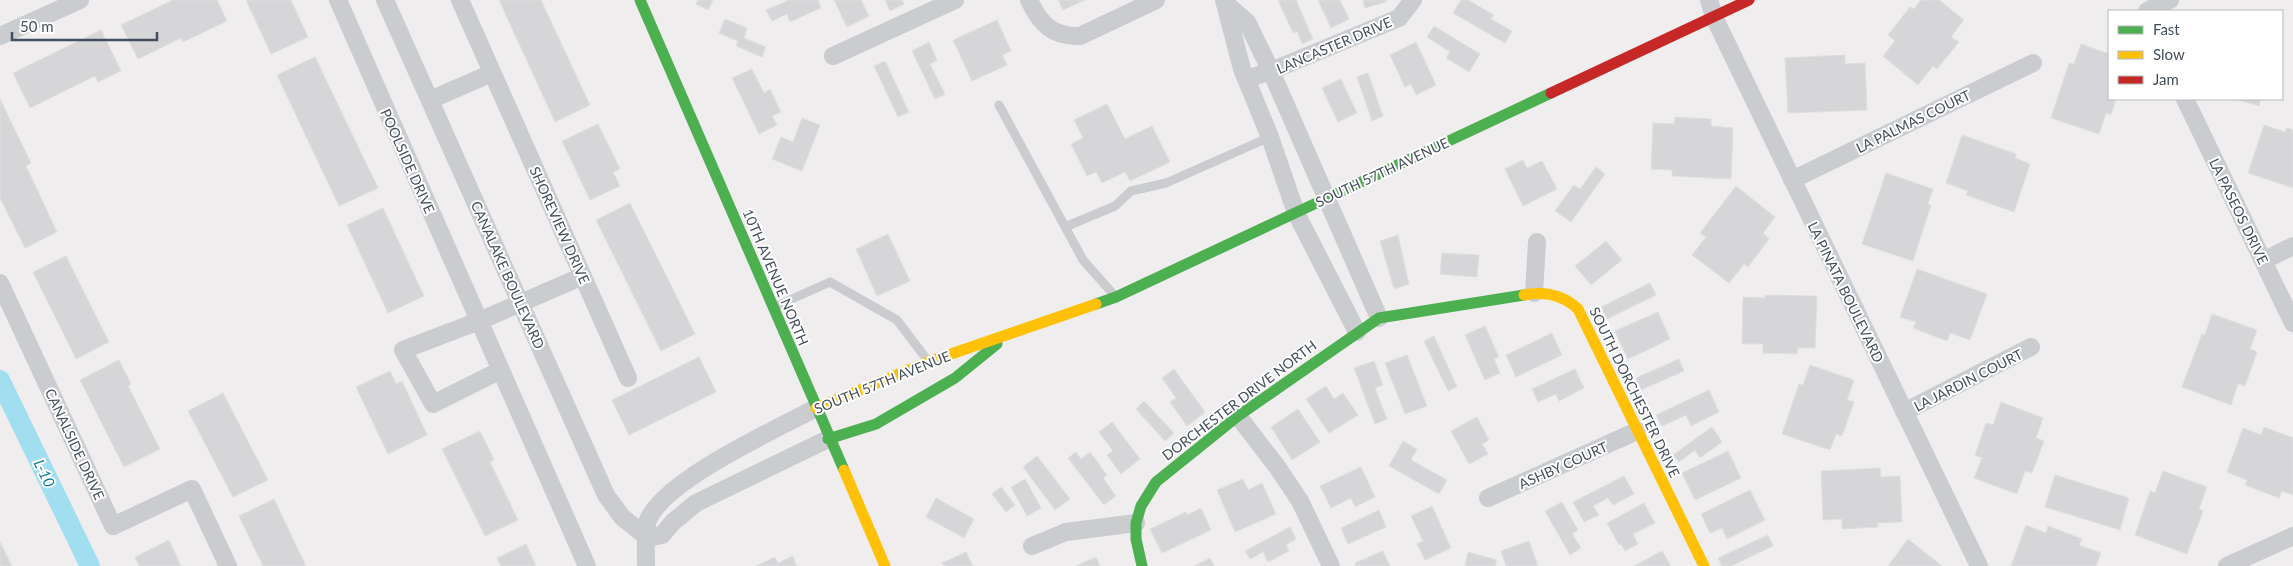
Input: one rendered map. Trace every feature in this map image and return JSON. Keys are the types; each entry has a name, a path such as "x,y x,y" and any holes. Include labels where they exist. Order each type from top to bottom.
{"street":[{"path":"0,36 80,0"},
{"name":"POOLSIDE DRIVE","path":"338,0 587,566"},
{"name":"CANALAKE BOULEVARD","path":"384,0 606,494 622,517 648,538"},
{"name":"SHOREVIEW DRIVE","path":"460,0 628,378"},
{"name":"10TH AVENUE NORTH","path":"640,0 885,566"},
{"path":"833,56 955,0"},
{"path":"1029,0 1043,24 1054,33 1067,36 1080,36 1156,0"},
{"name":"LANCASTER DRIVE","path":"1246,79 1271,71 1399,18 1413,0"},
{"name":"SOUTH 57TH AVENUE","path":"646,566 648,521 670,494 705,468 816,408 928,362 1116,297 1328,198 1711,8 1749,0"},
{"path":"2149,10 2170,0"},
{"path":"1224,1 1247,22 1271,71 1379,318"},
{"path":"1224,1 1246,79 1270,137 1296,213 1357,332"},
{"name":"LA PINATA BOULEVARD","path":"1711,8 1979,566"},
{"name":"LA PALMAS COURT","path":"1792,180 2033,62"},
{"path":"430,100 492,73"},
{"name":"LA PASEOS DRIVE","path":"2185,100 2293,323"},
{"path":"1534,293 1537,242"},
{"path":"2263,261 2293,246"},
{"path":"501,370 433,404 404,350 479,321 583,276"},
{"name":"CANALSIDE DRIVE","path":"0,283 113,526 192,489 228,566"},
{"name":"SOUTH DORCHESTER DRIVE","path":"1379,318 1534,293 1556,294 1568,300 1578,309 1704,566"},
{"name":"DORCHESTER DRIVE NORTH","path":"1136,523 1141,506 1156,482 1238,416 1379,318"},
{"name":"SOUTH 57TH AVENUE","path":"648,538 662,535 684,511 717,491 828,438 876,424 955,378 1011,333"},
{"name":"LA JARDIN COURT","path":"1904,412 2031,347"},
{"path":"1238,416 1278,468 1300,501 1331,566"},
{"name":"ASHBY COURT","path":"1488,498 1638,431"},
{"path":"1032,546 1066,532 1136,523 1136,538 1142,566"},
{"path":"2227,566 2293,536"}],"lane":[{"path":"999,105 1083,260 1116,297"},
{"path":"1065,227 1114,206 1131,191 1166,183 1270,137"},
{"path":"773,307 830,282 897,320 928,362"}],"building":[{"path":"173,0 217,0 227,21 183,42 181,38 138,59 121,25"},
{"path":"246,0 291,0 308,37 271,54"},
{"path":"499,0 541,0 590,105 555,122"},
{"path":"698,0 713,0 708,10 696,4"},
{"path":"789,0 818,0 821,8 790,22 787,14 772,21 766,10"},
{"path":"834,0 861,0 869,16 847,27"},
{"path":"885,0 902,0 904,4 890,11"},
{"path":"1058,0 1085,0 1063,10"},
{"path":"1278,0 1296,0 1313,39 1302,44 1297,31 1293,33"},
{"path":"1318,0 1340,0 1349,19 1331,28"},
{"path":"1363,0 1386,0 1386,2 1365,8"},
{"path":"1461,0 1468,0 1494,15 1491,19 1512,31 1505,43 1453,13"},
{"path":"1921,0 1939,0 1964,20 1951,37 1959,42 1937,69 1933,66 1918,85 1883,56 1895,41 1888,35 1910,7 1914,9"},
{"path":"725,19 747,28 744,38 766,47 762,57 736,46 738,41 719,33"},
{"path":"997,20 1011,51 1002,55 1007,65 972,81 953,40"},
{"path":"1434,26 1480,54 1469,72 1446,58 1450,52 1427,37"},
{"path":"101,30 121,71 98,82 95,76 30,108 13,73"},
{"path":"929,42 937,60 930,64 945,94 935,99 912,51"},
{"path":"1416,42 1436,85 1416,95 1411,84 1405,87 1390,55"},
{"path":"2081,44 2108,54 2108,100 2116,100 2111,115 2106,113 2099,134 2051,118 2069,63 2074,64"},
{"path":"1845,55 1845,64 1865,63 1867,110 1788,113 1785,58"},
{"path":"315,57 378,188 339,206 277,75"},
{"path":"885,61 909,112 898,117 874,66"},
{"path":"752,69 764,93 770,89 781,112 772,116 777,125 759,134 732,78"},
{"path":"1368,73 1383,116 1372,121 1357,77"},
{"path":"1341,79 1357,113 1338,122 1322,88"},
{"path":"0,99 31,163 26,166 57,232 25,248 0,198"},
{"path":"2238,100 2261,100 2259,106"},
{"path":"1107,104 1125,139 1152,126 1170,162 1130,181 1125,172 1102,183 1096,172 1087,176 1071,144 1083,138 1074,120"},
{"path":"1675,117 1711,119 1711,126 1733,128 1731,179 1672,176 1672,170 1651,169 1653,123 1674,124"},
{"path":"802,118 820,125 802,171 772,159 781,137 793,142"},
{"path":"598,124 620,169 613,172 620,186 590,200 562,141"},
{"path":"2264,125 2285,132 2287,128 2293,130 2293,188 2248,173"},
{"path":"1962,135 2016,154 2015,158 2030,164 2014,212 1966,195 1968,191 1946,183"},
{"path":"1523,160 1527,168 1542,161 1557,189 1523,206 1505,169"},
{"path":"1596,167 1605,174 1571,222 1555,211 1574,185 1580,189"},
{"path":"1886,173 1933,189 1928,204 1931,205 1913,261 1862,244"},
{"path":"1736,186 1775,217 1763,233 1769,239 1748,267 1744,264 1729,283 1692,255 1706,237 1700,233"},
{"path":"630,203 695,334 661,351 596,220"},
{"path":"383,208 424,296 388,313 347,225"},
{"path":"888,234 910,281 877,296 856,249"},
{"path":"1398,235 1409,284 1394,289 1380,241"},
{"path":"1606,241 1622,260 1591,285 1575,266"},
{"path":"1442,253 1479,255 1477,277 1440,274"},
{"path":"66,256 109,342 76,359 33,272"},
{"path":"1917,269 1987,294 1970,340 1950,333 1947,341 1913,328 1916,322 1900,317"},
{"path":"1650,283 1656,295 1607,319 1601,307"},
{"path":"1765,295 1817,296 1815,348 1798,348 1797,354 1763,353 1763,344 1742,344 1743,297 1765,298"},
{"path":"1658,312 1670,339 1628,359 1615,331"},
{"path":"2212,314 2257,330 2250,349 2257,352 2245,386 2238,384 2231,405 2182,387 2202,334 2205,335"},
{"path":"1485,326 1499,357 1494,359 1500,373 1485,380 1465,335"},
{"path":"1552,333 1562,355 1516,377 1506,355"},
{"path":"1434,336 1457,387 1448,391 1424,341"},
{"path":"1407,355 1427,406 1405,414 1385,363"},
{"path":"699,357 716,392 629,435 612,400"},
{"path":"1679,359 1684,371 1641,390 1636,378"},
{"path":"119,360 131,384 128,386 160,449 124,467 80,380"},
{"path":"1374,361 1383,385 1375,388 1387,419 1375,424 1354,368"},
{"path":"1810,365 1854,380 1847,400 1854,402 1842,436 1836,434 1830,450 1782,434 1799,384 1803,385"},
{"path":"1174,369 1205,412 1187,426 1170,402 1176,398 1162,378"},
{"path":"1575,369 1584,388 1559,401 1556,394 1538,402 1532,389"},
{"path":"390,371 396,384 402,381 427,435 388,454 356,387"},
{"path":"1326,386 1334,399 1343,393 1358,415 1329,433 1306,399"},
{"path":"1709,390 1719,412 1691,426 1686,415 1662,426 1656,415"},
{"path":"223,393 268,480 233,497 188,411"},
{"path":"1144,401 1174,433 1165,441 1136,409"},
{"path":"2001,402 2043,418 2036,438 2044,441 2032,473 2025,471 2017,494 1974,478 1982,458 1975,455 1986,423 1993,425"},
{"path":"1298,409 1320,442 1292,460 1271,427"},
{"path":"1477,417 1489,440 1482,444 1488,454 1469,464 1451,431"},
{"path":"1112,422 1140,459 1121,474 1107,455 1113,451 1099,432"},
{"path":"1712,427 1722,442 1700,458 1695,450 1679,462 1673,455"},
{"path":"2264,427 2293,438 2293,495 2282,491 2279,498 2245,485 2247,480 2227,472 2243,428 2261,435"},
{"path":"480,431 494,460 490,462 518,520 485,536 442,449"},
{"path":"1403,441 1417,449 1411,460 1447,480 1439,494 1389,466"},
{"path":"1728,451 1741,478 1695,500 1682,473"},
{"path":"1076,452 1081,459 1090,452 1107,475 1103,478 1116,496 1104,505 1068,458"},
{"path":"1037,456 1070,499 1055,510 1023,467"},
{"path":"1361,467 1375,497 1355,507 1351,498 1331,508 1320,486"},
{"path":"1880,468 1881,477 1900,476 1902,522 1877,523 1878,527 1842,529 1842,519 1823,520 1821,471"},
{"path":"2163,471 2207,487 2199,509 2203,511 2187,554 2135,535 2150,491 2155,493"},
{"path":"2055,475 2129,498 2120,530 2045,507"},
{"path":"1624,476 1634,494 1613,505 1608,498 1593,506 1599,515 1584,522 1573,502"},
{"path":"1025,479 1041,508 1027,516 1011,487"},
{"path":"1243,479 1248,490 1262,483 1276,514 1235,532 1217,490"},
{"path":"1001,487 1015,505 1006,512 992,494"},
{"path":"1750,490 1765,520 1727,539 1722,528 1710,533 1701,514"},
{"path":"936,498 974,519 964,538 926,517"},
{"path":"274,499 306,566 263,566 239,516"},
{"path":"1562,502 1578,530 1572,534 1581,548 1570,555 1545,511"},
{"path":"1644,503 1655,523 1633,534 1638,544 1625,551 1621,544 1619,545 1607,523"},
{"path":"1432,506 1451,548 1425,560 1417,544 1423,541 1411,516"},
{"path":"1201,508 1211,530 1162,553 1150,529 1186,512 1187,515"},
{"path":"1379,510 1386,527 1348,544 1341,528"},
{"path":"2026,525 2046,533 2048,526 2082,539 2079,545 2101,553 2096,566 2011,566"},
{"path":"1290,527 1296,539 1286,545 1289,551 1268,562 1263,552 1250,559 1245,551"},
{"path":"1768,535 1773,546 1731,566 1722,566 1718,558"},
{"path":"1908,539 1942,566 1888,566"},
{"path":"169,540 181,566 139,566 135,557"},
{"path":"1529,541 1538,566 1506,566 1501,551"},
{"path":"0,542 12,566 0,566"},
{"path":"526,544 536,566 501,566 497,558"},
{"path":"1383,551 1390,566 1356,566 1355,563"},
{"path":"1662,551 1671,566 1634,566"},
{"path":"966,552 973,566 944,566 942,563"},
{"path":"1468,552 1497,560 1495,566 1465,566"},
{"path":"793,556 797,566 756,566 775,557 778,563"},
{"path":"1096,557 1100,566 1076,566"},
{"path":"1210,558 1214,566 1194,566"}],"waterway":[{"name":"L-10","path":"0,380 90,566"}],"traffic: fast":[{"path":"640,0 844,470"},
{"path":"1096,304 1116,297 1551,93"},
{"path":"1142,566 1136,539 1136,523 1141,506 1156,482 1238,416 1379,318 1524,295"},
{"path":"828,439 876,424 955,378 997,344"}],"traffic: slow":[{"path":"1524,295 1553,295 1566,300 1578,309 1704,566"},
{"path":"816,408 928,362 1096,304"},
{"path":"844,470 885,566"}],"traffic: jam":[{"path":"1551,93 1749,0"}]}
